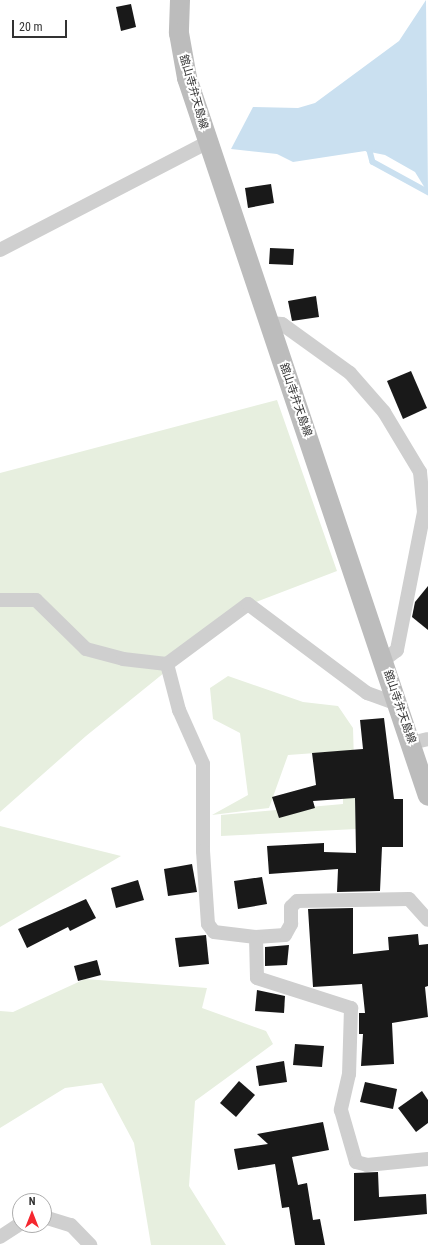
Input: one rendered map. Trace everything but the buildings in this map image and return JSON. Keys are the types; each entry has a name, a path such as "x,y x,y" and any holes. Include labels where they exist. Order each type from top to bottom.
{"main road":[{"name":"舘山寺弁天島線","path":"180,0 182,55 208,142 398,704 420,741 428,796"}],"street":[{"path":"0,250 208,142"},
{"path":"269,323 282,324 350,373 384,412 420,472 424,498 423,518 397,650 384,661"},
{"path":"0,600 36,600 86,649 123,660 167,664 248,604 367,693 398,704"},
{"path":"167,664 179,710 203,764 208,924 214,932 256,937 285,936 291,924 291,907 297,901 409,899 428,920"},
{"path":"256,937 257,978 351,1008 349,1074 341,1110 356,1162 367,1165 428,1159"},
{"path":"52,1219 71,1225 90,1245"},
{"path":"0,1237 12,1229"}],"green space":[{"path":"277,400 337,571 248,605 86,736 0,812 0,473"},
{"path":"228,676 303,702 338,706 353,728 356,829 221,836 221,815 343,804 343,751 288,755 269,808 212,815 248,795 240,733 213,719 210,688"},
{"path":"0,826 113,854 121,856 0,927"},
{"path":"85,979 207,988 202,1008 266,1031 273,1044 195,1101 189,1186 226,1245 151,1245 134,1143 102,1083 65,1088 0,1128 0,1011 13,1012"}],"water":[{"path":"426,0 428,193 415,172 385,155 365,151 293,162 277,154 231,149 253,107 298,108 315,103 399,41"}],"waterway":[{"path":"373,148 370,151 373,162 428,192"}]}
